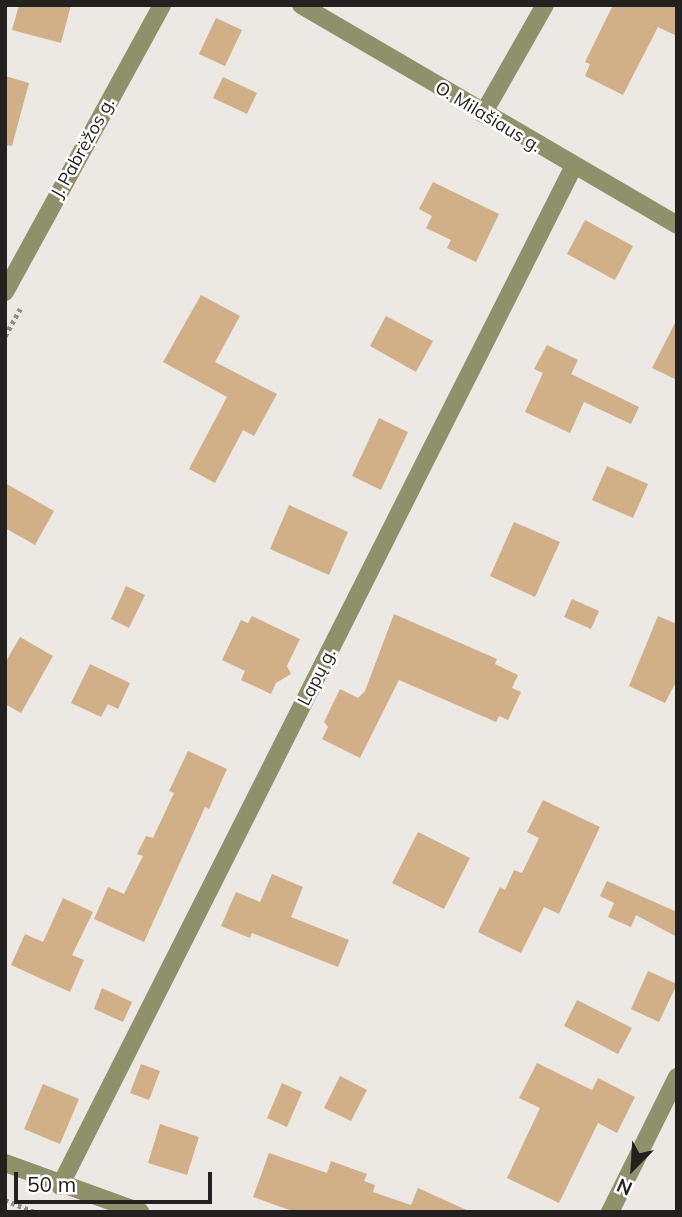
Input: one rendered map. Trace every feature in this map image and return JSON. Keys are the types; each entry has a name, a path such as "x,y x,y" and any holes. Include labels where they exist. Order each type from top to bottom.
{"street":[{"name":"J. Pabrėžos g.","path":"5,292 162,5"},
{"name":"O. Milašiaus g.","path":"301,5 573,168 677,225"},
{"path":"483,114 545,5"},
{"name":"Lapų g.","path":"60,1186 573,168"},
{"path":"610,1212 677,1077"},
{"path":"5,1163 60,1186 139,1212"}],"path":[{"path":"5,1200 34,1212"}],"building":[{"path":"19,5 71,5 61,43 12,30"},
{"path":"613,5 677,5 677,36 658,27 623,95 585,76 590,64 585,62"},
{"path":"216,18 242,30 225,66 199,54"},
{"path":"5,76 29,83 12,146 5,145"},
{"path":"223,77 257,93 247,114 213,98"},
{"path":"433,182 499,214 476,262 447,248 451,240 426,228 432,216 419,209"},
{"path":"585,220 633,246 615,280 567,254"},
{"path":"201,295 240,316 215,362 277,394 254,436 243,430 215,483 189,469 227,397 163,362"},
{"path":"386,316 433,341 416,372 370,346"},
{"path":"677,319 677,380 652,368"},
{"path":"547,345 578,360 571,374 639,407 631,424 584,402 570,433 525,412 543,373 534,369"},
{"path":"379,418 408,432 381,490 352,476"},
{"path":"607,466 648,484 633,518 592,500"},
{"path":"5,483 54,511 35,545 5,528"},
{"path":"289,505 348,532 329,575 270,549"},
{"path":"514,522 560,542 535,597 490,576"},
{"path":"126,586 145,595 129,628 111,619"},
{"path":"572,599 599,611 591,629 564,617"},
{"path":"394,614 497,659 495,664 518,675 512,688 521,692 508,720 499,716 496,722 399,680 360,758 322,739 328,727 324,722 340,689 358,698 365,691"},
{"path":"252,616 300,639 287,666 291,674 276,683 271,694 241,680 245,671 222,660 241,620 248,623"},
{"path":"658,616 677,624 677,680 665,703 629,686"},
{"path":"20,637 53,656 21,713 5,704 5,663"},
{"path":"90,664 130,683 118,709 108,704 101,717 71,703"},
{"path":"188,751 227,769 209,809 205,807 144,942 94,919 108,887 124,894 143,856 137,854 146,836 153,838 174,793 169,791"},
{"path":"543,800 600,827 559,914 544,907 521,953 478,932 500,887 505,890 514,870 522,873 539,838 527,832"},
{"path":"418,832 470,858 444,909 392,883"},
{"path":"272,874 303,887 291,917 349,940 338,967 252,933 250,938 221,926 236,892 260,902"},
{"path":"607,881 677,912 677,937 636,915 631,927 608,917 614,903 600,896"},
{"path":"63,898 93,912 72,955 84,960 70,992 11,965 25,934 43,942"},
{"path":"648,971 677,984 659,1022 631,1009"},
{"path":"102,988 132,1002 123,1022 94,1009"},
{"path":"577,1000 632,1028 618,1054 564,1026"},
{"path":"537,1063 592,1090 598,1078 635,1097 617,1133 598,1123 559,1203 507,1178 540,1108 519,1098"},
{"path":"141,1064 160,1071 149,1100 130,1093"},
{"path":"340,1076 367,1090 351,1121 324,1108"},
{"path":"282,1083 302,1092 287,1127 267,1118"},
{"path":"43,1084 79,1099 60,1144 24,1129"},
{"path":"160,1124 199,1137 187,1175 148,1163"},
{"path":"269,1153 327,1173 331,1161 367,1174 364,1181 375,1185 373,1192 411,1205 418,1188 471,1212 295,1212 253,1197"}]}
